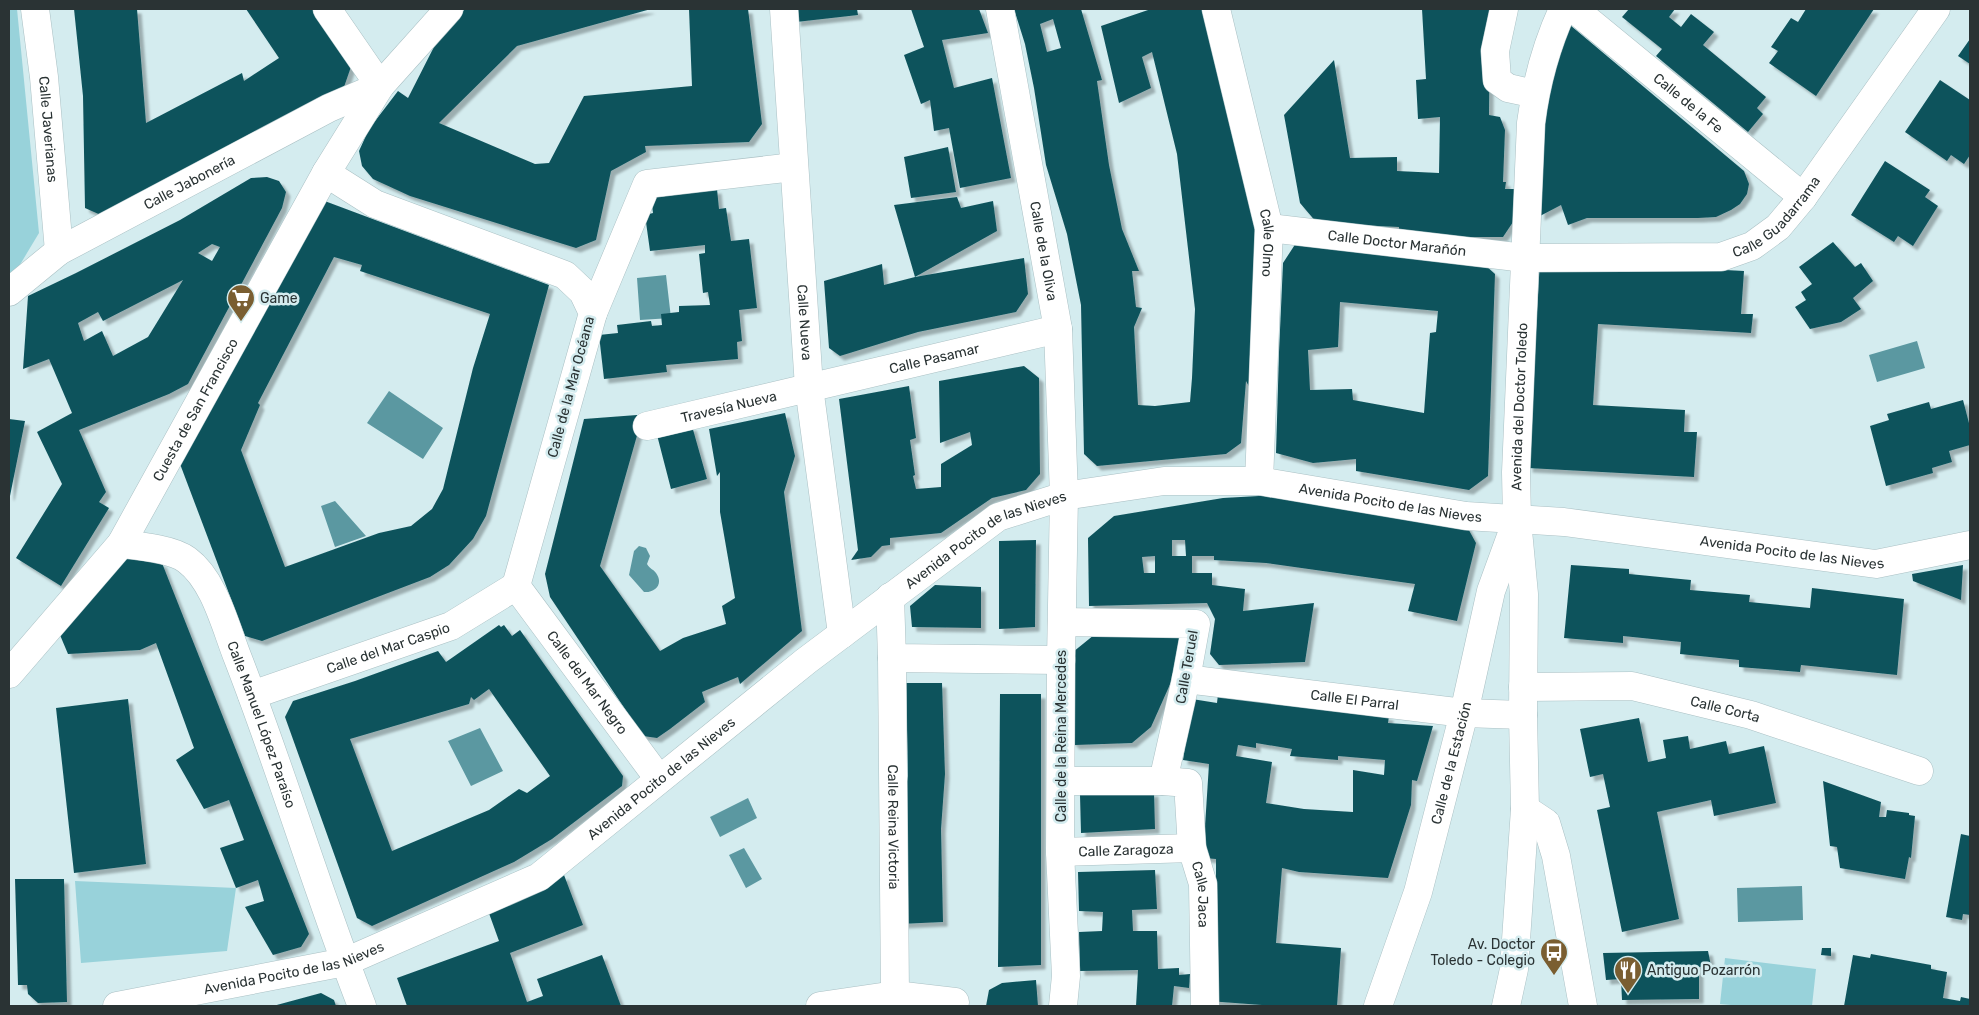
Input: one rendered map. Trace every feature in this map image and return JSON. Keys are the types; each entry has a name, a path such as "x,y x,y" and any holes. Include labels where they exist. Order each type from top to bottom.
{"street":[{"name":"Calle Javerianas","path":"35,9 44,77 59,251"},
{"path":"327,9 380,86"},
{"name":"Cuesta de San Francisco","path":"9,674 121,544 326,173 380,86 449,9"},
{"name":"Calle Nueva","path":"784,9 809,387 842,634"},
{"name":"Calle de la Oliva","path":"1000,9 1058,329 1064,496"},
{"name":"Calle Olmo","path":"1216,9 1269,228 1259,481"},
{"path":"1504,9 1495,51 1497,80 1508,88 1535,94"},
{"name":"Avenida del Doctor Toledo","path":"1506,1006 1514,969 1525,810 1523,715 1524,594 1517,520 1516,472 1531,123 1535,94 1550,38 1563,9"},
{"name":"Calle de la Fe","path":"1574,9 1803,197"},
{"name":"Calle Guadarrama","path":"1525,258 1721,257 1752,246 1778,227 1803,197 1936,9"},
{"name":"Calle Jabonería","path":"9,292 59,251 329,108 380,86"},
{"path":"593,313 647,184 794,168"},
{"name":"Calle de la Mar Océana","path":"326,173 376,204 565,275 583,292 593,313 516,586"},
{"name":"Calle Doctor Marañón","path":"1269,228 1525,258"},
{"name":"Calle Pasamar","path":"809,387 1058,329"},
{"name":"Travesía Nueva","path":"648,426 809,387"},
{"name":"Avenida Pocito de las Nieves","path":"117,1006 345,962 539,877 842,634 998,517 1064,496 1164,481 1259,481 1466,516 1564,522 1876,564 1970,545"},
{"name":"Calle de la Reina Mercedes","path":"1063,1006 1066,976 1060,852 1064,496"},
{"name":"Calle de la Estación","path":"1378,1006 1418,892 1464,713 1492,591 1517,520"},
{"name":"Calle Manuel López Paraíso","path":"121,544 160,549 186,559 207,581 252,695 362,1006"},
{"name":"Calle del Mar Caspio","path":"252,695 451,626 516,586"},
{"name":"Calle del Mar Negro","path":"516,586 659,779"},
{"path":"890,597 892,658 1061,660"},
{"name":"Calle Teruel","path":"1062,622 1196,624 1186,678 1176,782"},
{"name":"Calle Reina Victoria","path":"892,658 895,995"},
{"name":"Calle El Parral","path":"1186,678 1464,713 1523,715"},
{"name":"Calle Corta","path":"1524,687 1632,686 1751,714 1919,771"},
{"path":"1061,781 1176,782"},
{"name":"Calle Jaca","path":"1176,782 1203,884 1205,1006"},
{"path":"1525,810 1546,822 1556,856 1583,1006"},
{"name":"Calle Zaragoza","path":"1060,852 1192,848"},
{"path":"820,1006 895,995 955,1002"}],"shaded area":[{"path":"9,9 17,9 39,233 9,283"},
{"path":"666,275 671,318 640,320 637,278"},
{"path":"1917,341 1925,368 1877,382 1869,355"},
{"path":"389,391 443,428 423,459 367,423"},
{"path":"335,501 366,536 335,547 321,506"},
{"path":"639,546 646,548 650,556 647,564 656,573 659,581 655,589 648,592 644,592 629,575 634,551"},
{"path":"480,728 503,771 471,786 448,741"},
{"path":"748,798 757,818 720,837 710,817"},
{"path":"744,848 762,879 746,888 729,855"},
{"path":"75,881 236,888 227,951 81,963"},
{"path":"1802,886 1803,920 1738,922 1737,888"},
{"path":"1725,958 1816,969 1812,1006 1742,1006 1720,1004"}],"building":[{"path":"74,9 137,9 146,123 242,73 244,81 279,58 246,9 319,9 354,58 344,87 103,216 85,208 83,96"},
{"path":"465,9 651,9 517,46 439,123 535,164 549,163 584,96 692,86 689,9 748,9 762,124 749,142 645,146 646,152 611,171 596,240 576,248 410,196 373,179 362,166 359,151 369,129 398,91 408,98 438,39"},
{"path":"795,9 857,9 858,15 796,22"},
{"path":"911,9 979,9 988,33 942,40 954,88 992,78 1011,178 960,188 949,128 934,131 930,100 921,104 904,55 924,47"},
{"path":"1014,9 1081,9 1102,80 1097,81 1109,165 1122,229 1139,271 1132,271 1136,307 1142,308 1134,327 1138,405 1155,406 1190,402 1195,309 1177,154 1152,52 1142,57 1151,88 1119,103 1101,26 1151,9 1213,9 1264,269 1253,394 1246,381 1241,443 1226,454 1097,466 1084,454 1081,305 1067,234 1046,165 1025,44","holes":["1053,19 1061,48 1047,52 1040,24"]},
{"path":"1422,9 1490,9 1489,115 1500,117 1505,130 1503,182 1506,182 1505,189 1520,189 1517,216 1503,237 1399,237 1399,227 1317,223 1300,203 1284,115 1334,60 1350,158 1397,157 1397,171 1439,173 1440,117 1418,119 1416,80 1426,79"},
{"path":"1629,9 1675,9 1669,17 1681,27 1691,14 1714,32 1703,45 1766,97 1757,108 1763,114 1748,132 1656,56 1662,49 1622,17"},
{"path":"1806,9 1874,9 1816,96 1769,63 1778,51 1771,47 1791,18 1798,22"},
{"path":"1570,25 1744,171 1749,184 1747,194 1740,204 1716,217 1587,218 1568,225 1561,205 1540,216 1540,120 1560,30"},
{"path":"1970,39 1970,64 1958,56"},
{"path":"1940,80 1970,100 1970,155 1964,164 1951,155 1947,161 1905,132"},
{"path":"948,147 956,192 911,198 904,157"},
{"path":"1885,161 1930,190 1925,197 1938,206 1913,246 1898,236 1894,242 1851,215"},
{"path":"267,177 279,181 286,192 282,208 188,384 169,394 79,430 106,492 99,502 109,508 61,586 16,558 62,484 37,432 72,413 49,359 23,369 28,296 180,220 251,178","holes":["212,244 220,247 212,261 198,253","183,280 148,337 113,356 102,331 84,341 78,323 98,312 103,321"]},
{"path":"717,189 719,209 726,208 731,241 749,239 757,308 739,310 742,341 737,342 738,359 666,365 667,372 604,379 599,335 618,333 617,325 651,321 652,326 662,325 661,314 679,312 679,306 710,305 708,292 703,293 699,254 705,253 705,245 650,251 645,215 653,213 651,198"},
{"path":"957,197 961,208 993,201 997,231 915,277 894,205"},
{"path":"322,200 549,285 486,516 473,539 449,565 430,577 262,641 245,636 177,456","holes":["334,257 362,265 360,271 490,314 473,368 443,489 432,509 411,526 379,533 285,567 241,450 260,405 258,403"]},
{"path":"1833,242 1855,267 1861,263 1873,281 1853,298 1861,309 1841,322 1810,329 1795,307 1806,300 1801,292 1812,284 1799,267"},
{"path":"1296,243 1476,257 1495,274 1488,476 1469,490 1356,471 1356,459 1313,463 1276,453 1283,263","holes":["1340,302 1438,311 1436,332 1430,333 1424,413 1353,400 1352,389 1310,390 1308,350 1338,347"]},
{"path":"1024,258 1028,294 1016,312 918,332 840,356 829,348 824,281 882,264 884,285 915,277"},
{"path":"1540,260 1744,271 1741,314 1753,314 1751,333 1598,324 1593,405 1685,410 1684,432 1697,432 1694,477 1528,468"},
{"path":"1024,366 1039,378 1040,474 1026,490 992,498 941,533 890,538 890,545 882,546 871,557 851,560 858,550 839,399 909,386 916,438 910,440 916,489 941,487 941,464 972,445 970,432 940,443 939,381"},
{"path":"1963,400 1970,427 1970,445 1949,451 1952,462 1932,468 1933,473 1886,486 1870,426 1889,420 1887,414 1929,402 1931,409"},
{"path":"785,413 795,456 784,492 802,631 740,684 738,677 702,692 705,702 670,729 657,738 643,736 550,597 545,574 584,419 637,415 640,425 600,566 660,651 683,638 726,624 722,606 735,598 720,512 720,472 717,476 709,429"},
{"path":"9,419 25,421 10,496 9,496"},
{"path":"692,426 707,479 671,489 657,435"},
{"path":"1278,495 1465,523 1476,543 1457,621 1408,611 1415,584 1266,563 1214,560 1214,556 1192,556 1192,573 1212,573 1212,585 1245,589 1243,611 1314,603 1305,662 1219,665 1210,654 1215,619 1207,603 1089,606 1088,538 1114,516 1223,498","holes":["1172,540 1185,540 1186,556 1172,556","1155,556 1155,573 1144,573 1142,557"]},
{"path":"1036,540 1035,627 999,629 999,541"},
{"path":"134,555 162,563 309,934 301,947 273,955 245,907 264,901 258,880 236,888 220,848 244,840 229,800 204,809 176,760 194,748 156,643 140,650 68,654 60,635 118,563"},
{"path":"1571,565 1629,569 1629,574 1691,580 1690,590 1750,595 1749,602 1810,608 1812,588 1904,599 1897,675 1801,665 1800,672 1739,667 1739,660 1680,654 1681,642 1623,636 1623,643 1564,638"},
{"path":"1963,565 1961,600 1913,581 1912,574"},
{"path":"935,585 981,587 981,628 912,627 910,606"},
{"path":"499,625 501,627 504,625 512,636 520,630 623,776 622,786 552,839 514,862 372,926 357,918 285,717 293,701 438,651 446,662","holes":["489,689 550,776 527,793 519,789 489,810 392,851 350,739 469,704 471,697 474,700"]},
{"path":"1180,633 1188,644 1151,727 1132,743 1075,745 1063,732 1073,652 1094,635"},
{"path":"906,683 942,683 945,774 941,829 943,922 899,924 898,833 908,776"},
{"path":"1000,694 1041,694 1041,965 998,967"},
{"path":"1218,694 1389,716 1388,723 1433,726 1417,781 1412,780 1411,805 1388,878 1299,872 1282,868 1276,943 1341,948 1337,1006 1274,1006 1208,1001 1216,900 1216,859 1203,858 1209,764 1183,760 1192,699 1217,703","holes":["1256,743 1292,749 1290,756 1338,760 1338,756 1385,760 1384,775 1353,770 1353,812 1304,809 1266,803 1272,762 1236,756 1238,745 1256,748"]},
{"path":"128,699 146,864 74,873 56,708"},
{"path":"1639,718 1648,762 1666,758 1663,740 1688,736 1690,749 1726,741 1729,754 1764,746 1776,803 1714,816 1711,800 1657,812 1679,919 1622,932 1597,810 1610,807 1603,774 1590,777 1580,729"},
{"path":"1823,781 1881,802 1879,817 1886,817 1887,810 1909,813 1909,815 1915,816 1911,858 1909,857 1905,879 1840,868 1837,847 1830,846"},
{"path":"1154,792 1155,829 1081,833 1080,795"},
{"path":"1961,834 1970,836 1970,915 1963,914 1962,920 1946,917"},
{"path":"1155,870 1157,909 1132,910 1133,931 1157,931 1158,969 1179,968 1179,975 1190,974 1189,988 1174,986 1172,1006 1136,1006 1138,970 1080,971 1079,932 1102,931 1103,912 1079,911 1078,872"},
{"path":"564,875 583,925 510,953 527,1002 543,996 537,979 602,955 621,1006 407,1006 397,978 499,941 486,905"},
{"path":"15,879 64,879 67,1002 38,1003 28,994 27,985 18,985"},
{"path":"1822,948 1831,948 1831,956 1821,955"},
{"path":"1708,951 1711,966 1699,967 1699,999 1622,1000 1621,979 1606,980 1603,953"},
{"path":"1871,954 1931,965 1931,969 1947,972 1943,998 1960,1001 1961,997 1970,999 1970,1006 1844,1006 1853,955 1870,958"},
{"path":"1036,980 1038,1006 986,1006 989,990 1002,983"},
{"path":"321,993 334,1000 336,1006 273,1006"}],"place":[{"name":"Game","path":"241,322"},
{"name":"Av. Doctor Toledo - Colegio","path":"1554,976"},
{"name":"Antiguo Pozarrón","path":"1628,994"}]}
